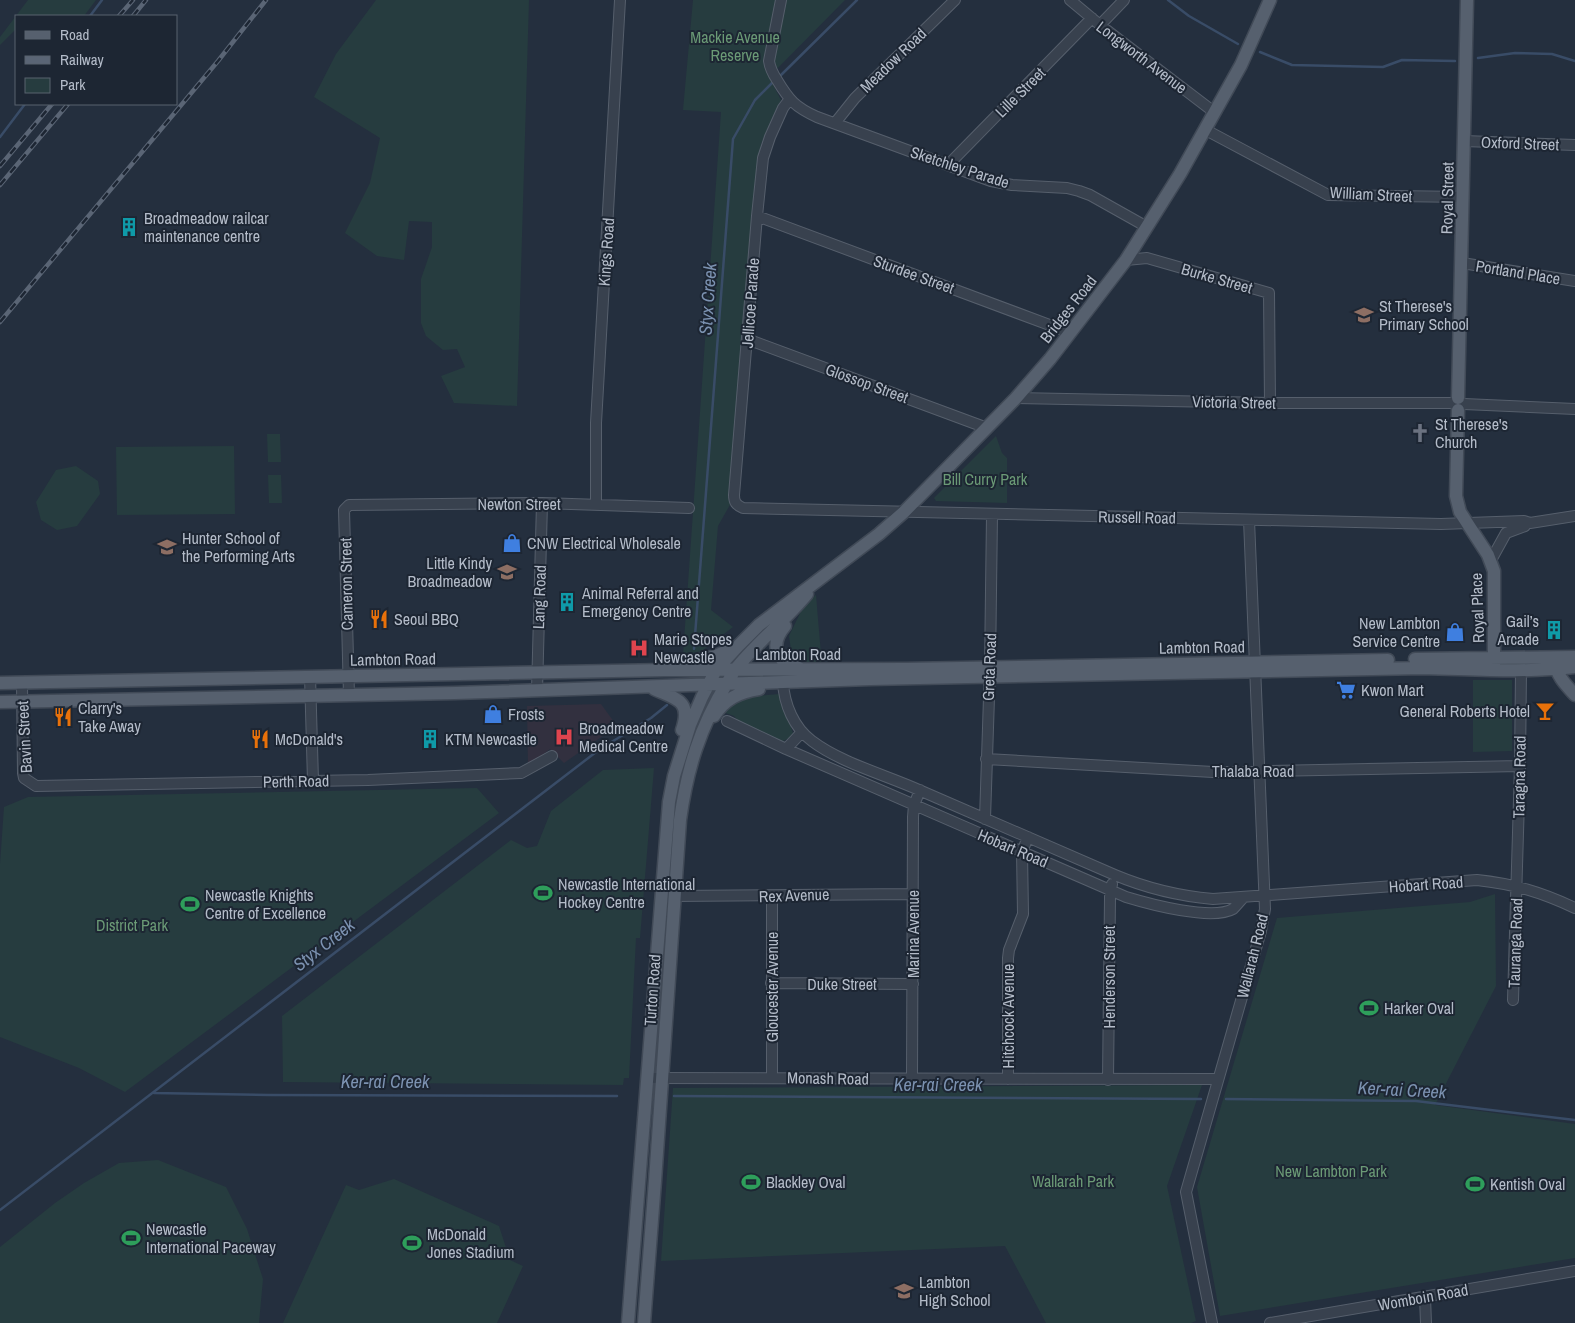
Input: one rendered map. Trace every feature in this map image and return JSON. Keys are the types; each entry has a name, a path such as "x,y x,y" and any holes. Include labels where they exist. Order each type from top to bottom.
{"main road":[{"name":"Bridges Road","path":"708,684 716,670 738,645 780,608 818,581 904,512 1016,398 1071,333 1126,260 1180,174 1241,66 1270,0"},
{"name":"Royal Street","path":"1466,522 1460,512 1456,496 1467,0"},
{"name":"Royal Place","path":"1466,522 1490,562 1495,578 1494,664"},
{"name":"Bridges Road","path":"735,670 790,614 818,581"},
{"path":"790,614 789,620 777,635 778,654 789,665 809,670"},
{"path":"665,670 680,664 722,654 738,645"},
{"path":"1575,658 1555,663 1560,678 1575,695"},
{"name":"Lambton Road","path":"1494,664 1521,670 1555,663"},
{"name":"Lambton Road","path":"0,702 537,691 989,672 1255,666 1423,668 1555,663 1575,666"},
{"name":"Lambton Road","path":"0,683 665,670 989,672"},
{"name":"Turton Road","path":"644,1323 648,1289 647,1275 680,820 684,792 704,726 717,698 735,670"},
{"path":"704,726 708,724 720,707 740,693 769,688 783,682"},
{"name":"Turton Road","path":"628,1323 667,819 671,788 678,764 690,725 708,684"},
{"path":"649,687 678,699 684,709 684,723 674,754 678,764"}],"street":[{"name":"Kings Road","path":"596,504 596,423 620,0"},
{"name":"Sketchley Parade","path":"781,0 769,57 771,69 789,100 807,112 1001,184 1079,190 1147,227"},
{"name":"Meadow Road","path":"835,123 855,98 955,0"},
{"name":"Longworth Avenue","path":"1070,0 1214,112"},
{"path":"1100,25 1124,0"},
{"name":"Lille Street","path":"948,165 1092,18"},
{"name":"Jellicoe Parade","path":"743,508 738,506 734,500 757,216 766,148 789,100"},
{"name":"William Street","path":"1204,129 1328,195 1463,197"},
{"name":"Oxford Street","path":"1464,141 1575,145"},
{"name":"Sturdee Street","path":"757,216 1071,333"},
{"path":"1136,244 1147,258"},
{"name":"Burke Street","path":"1126,260 1147,258 1269,293 1270,403"},
{"name":"Portland Place","path":"1462,263 1575,281"},
{"name":"Glossop Street","path":"747,339 987,428"},
{"name":"Victoria Street","path":"1016,398 1270,403 1458,404 1575,409"},
{"name":"Newton Street","path":"349,506 542,503 689,508"},
{"name":"Lang Road","path":"537,691 542,503"},
{"name":"Cameron Street","path":"349,506 344,510 349,695"},
{"name":"Russell Road","path":"743,508 1441,524 1524,521 1530,523 1575,516"},
{"name":"Greta Road","path":"985,819 992,515"},
{"name":"Wallarah Road","path":"1212,1323 1186,1192 1262,926 1264,896 1249,520"},
{"name":"Russell Road","path":"1490,562 1506,533 1513,529 1525,527 1530,523"},
{"name":"Taragna Road","path":"1516,885 1521,670"},
{"path":"310,676 313,781"},
{"name":"Bavin Street","path":"22,682 23,773 24,778 36,786"},
{"name":"Hobart Road","path":"783,682 784,696 794,721 812,741 834,754 1114,875 1146,887 1180,895 1213,899 1477,880 1516,885 1540,892 1575,908"},
{"name":"Hobart Road","path":"727,721 786,750 1126,897 1148,904 1211,914 1232,909 1243,898"},
{"path":"786,750 802,732"},
{"name":"Perth Road","path":"36,786 313,781 521,773 552,756"},
{"name":"Thalaba Road","path":"986,759 1214,772 1520,766"},
{"name":"Marina Avenue","path":"912,1079 914,805 920,790"},
{"name":"Hitchcock Avenue","path":"1008,1079 1008,958 1009,950 1023,914 1022,852 1028,837"},
{"name":"Henderson Street","path":"1108,1080 1110,889 1114,875"},
{"name":"Tauranga Road","path":"1513,1000 1516,885"},
{"name":"Rex Avenue","path":"674,896 913,894"},
{"name":"Gloucester Avenue","path":"772,896 772,1078"},
{"name":"Duke Street","path":"772,983 913,984"},
{"name":"Monash Road","path":"648,1078 1218,1079"},
{"name":"Womboin Road","path":"1270,1323 1575,1271"},
{"path":"1425,1297 1426,1323"}],"shaded area":[{"name":"Broadmeadow Medical Centre","path":"601,704 617,726 564,763 550,749 528,767 527,706"}],"green space":[{"path":"28,0 96,0 85,15 17,15"},
{"path":"376,0 529,0 517,406 454,403 441,376 465,367 457,349 443,350 426,336 421,323 421,279 432,247 432,222 409,221 404,260 377,256 345,233 370,183 380,138 314,97 336,54"},
{"name":"Mackie Avenue Reserve","path":"693,0 845,0 769,77 781,100 761,144 731,503 718,526 711,610 733,627 702,651 683,655 721,112 683,110"},
{"path":"15,17 15,30 0,45 0,37"},
{"path":"267,434 280,434 281,462 268,462"},
{"name":"Bill Curry Park","path":"996,436 1002,453 1007,458 1007,503 936,501 934,498"},
{"path":"234,446 235,514 117,515 116,447"},
{"path":"76,466 98,481 100,494 77,526 57,530 41,520 36,502 56,470"},
{"path":"268,475 281,475 282,503 269,503"},
{"path":"816,595 822,666 810,667 792,657 789,636 805,603"},
{"path":"1473,680 1512,680 1512,751 1473,752"},
{"path":"779,694 793,733 789,738 781,742 739,722 734,716 723,712 743,697"},
{"name":"Newcastle International Hockey Centre","path":"654,768 640,938 636,938 629,1078 624,1078 623,1085 283,1082 282,1016 511,840 527,848 537,846 551,811 603,770"},
{"name":"District Park","path":"477,788 499,813 125,1092 79,1068 0,1037 0,864 4,807 28,797"},
{"name":"New Lambton Park","path":"1495,894 1496,986 1435,1105 1575,1124 1575,1258 1220,1316 1197,1187 1277,918 1470,902"},
{"name":"Wallarah Park","path":"1202,1085 1167,1186 1196,1321 1191,1323 1046,1323 1005,1246 661,1261 673,1088"},
{"name":"Newcastle International Paceway","path":"158,1160 226,1187 247,1229 263,1279 259,1323 0,1323 0,1247 55,1203 84,1183 119,1163"},
{"name":"McDonald Jones Stadium","path":"394,1179 499,1226 510,1260 523,1266 497,1323 283,1323 346,1185 359,1190"}],"waterway":[{"path":"91,15 102,0"},
{"name":"Styx Creek","path":"778,78 857,0"},
{"path":"1168,0 1189,16 1238,44"},
{"path":"1260,52 1292,65 1383,67 1402,60 1455,61"},
{"path":"1478,58 1515,53 1552,54 1575,61"},
{"name":"Styx Creek","path":"694,649 733,139 755,100 774,81"},
{"path":"0,137 24,105"},
{"name":"Styx Creek","path":"0,1210 600,749 651,718 667,705"},
{"name":"Ker-rai Creek","path":"154,1093 617,1096"},
{"name":"Ker-rai Creek","path":"674,1096 1201,1099"},
{"name":"Ker-rai Creek","path":"1226,1099 1416,1101 1575,1120"}],"railway":[{"path":"120,15 133,0"},
{"path":"134,15 146,0"},
{"path":"0,322 218,61 266,0"},
{"path":"0,166 51,105"},
{"path":"0,185 67,105"}],"place":[{"name":"Broadmeadow railcar maintenance centre","path":"129,227"},
{"name":"St Therese's Primary School","path":"1364,315"},
{"name":"St Therese's Church","path":"1420,433"},
{"name":"CNW Electrical Wholesale","path":"512,543"},
{"name":"Hunter School of the Performing Arts","path":"167,547"},
{"name":"Little Kindy Broadmeadow","path":"507,572"},
{"name":"Animal Referral and Emergency Centre","path":"567,602"},
{"name":"Seoul BBQ","path":"379,619"},
{"name":"Gail’s Arcade","path":"1554,630"},
{"name":"New Lambton Service Centre","path":"1455,632"},
{"name":"Marie Stopes Newcastle","path":"639,648"},
{"name":"Kwon Mart","path":"1346,690"},
{"name":"General Roberts Hotel","path":"1545,711"},
{"name":"Frosts","path":"493,714"},
{"name":"Clarry's Take Away","path":"63,717"},
{"name":"Broadmeadow Medical Centre","path":"564,737"},
{"name":"McDonald's","path":"260,739"},
{"name":"KTM Newcastle","path":"430,739"},
{"name":"Newcastle International Hockey Centre","path":"543,893"},
{"name":"Newcastle Knights Centre of Excellence","path":"190,904"},
{"name":"Harker Oval","path":"1369,1008"},
{"name":"Blackley Oval","path":"751,1182"},
{"name":"Kentish Oval","path":"1475,1184"},
{"name":"Newcastle International Paceway","path":"131,1238"},
{"name":"McDonald Jones Stadium","path":"412,1243"},
{"name":"Lambton High School","path":"904,1291"}]}
